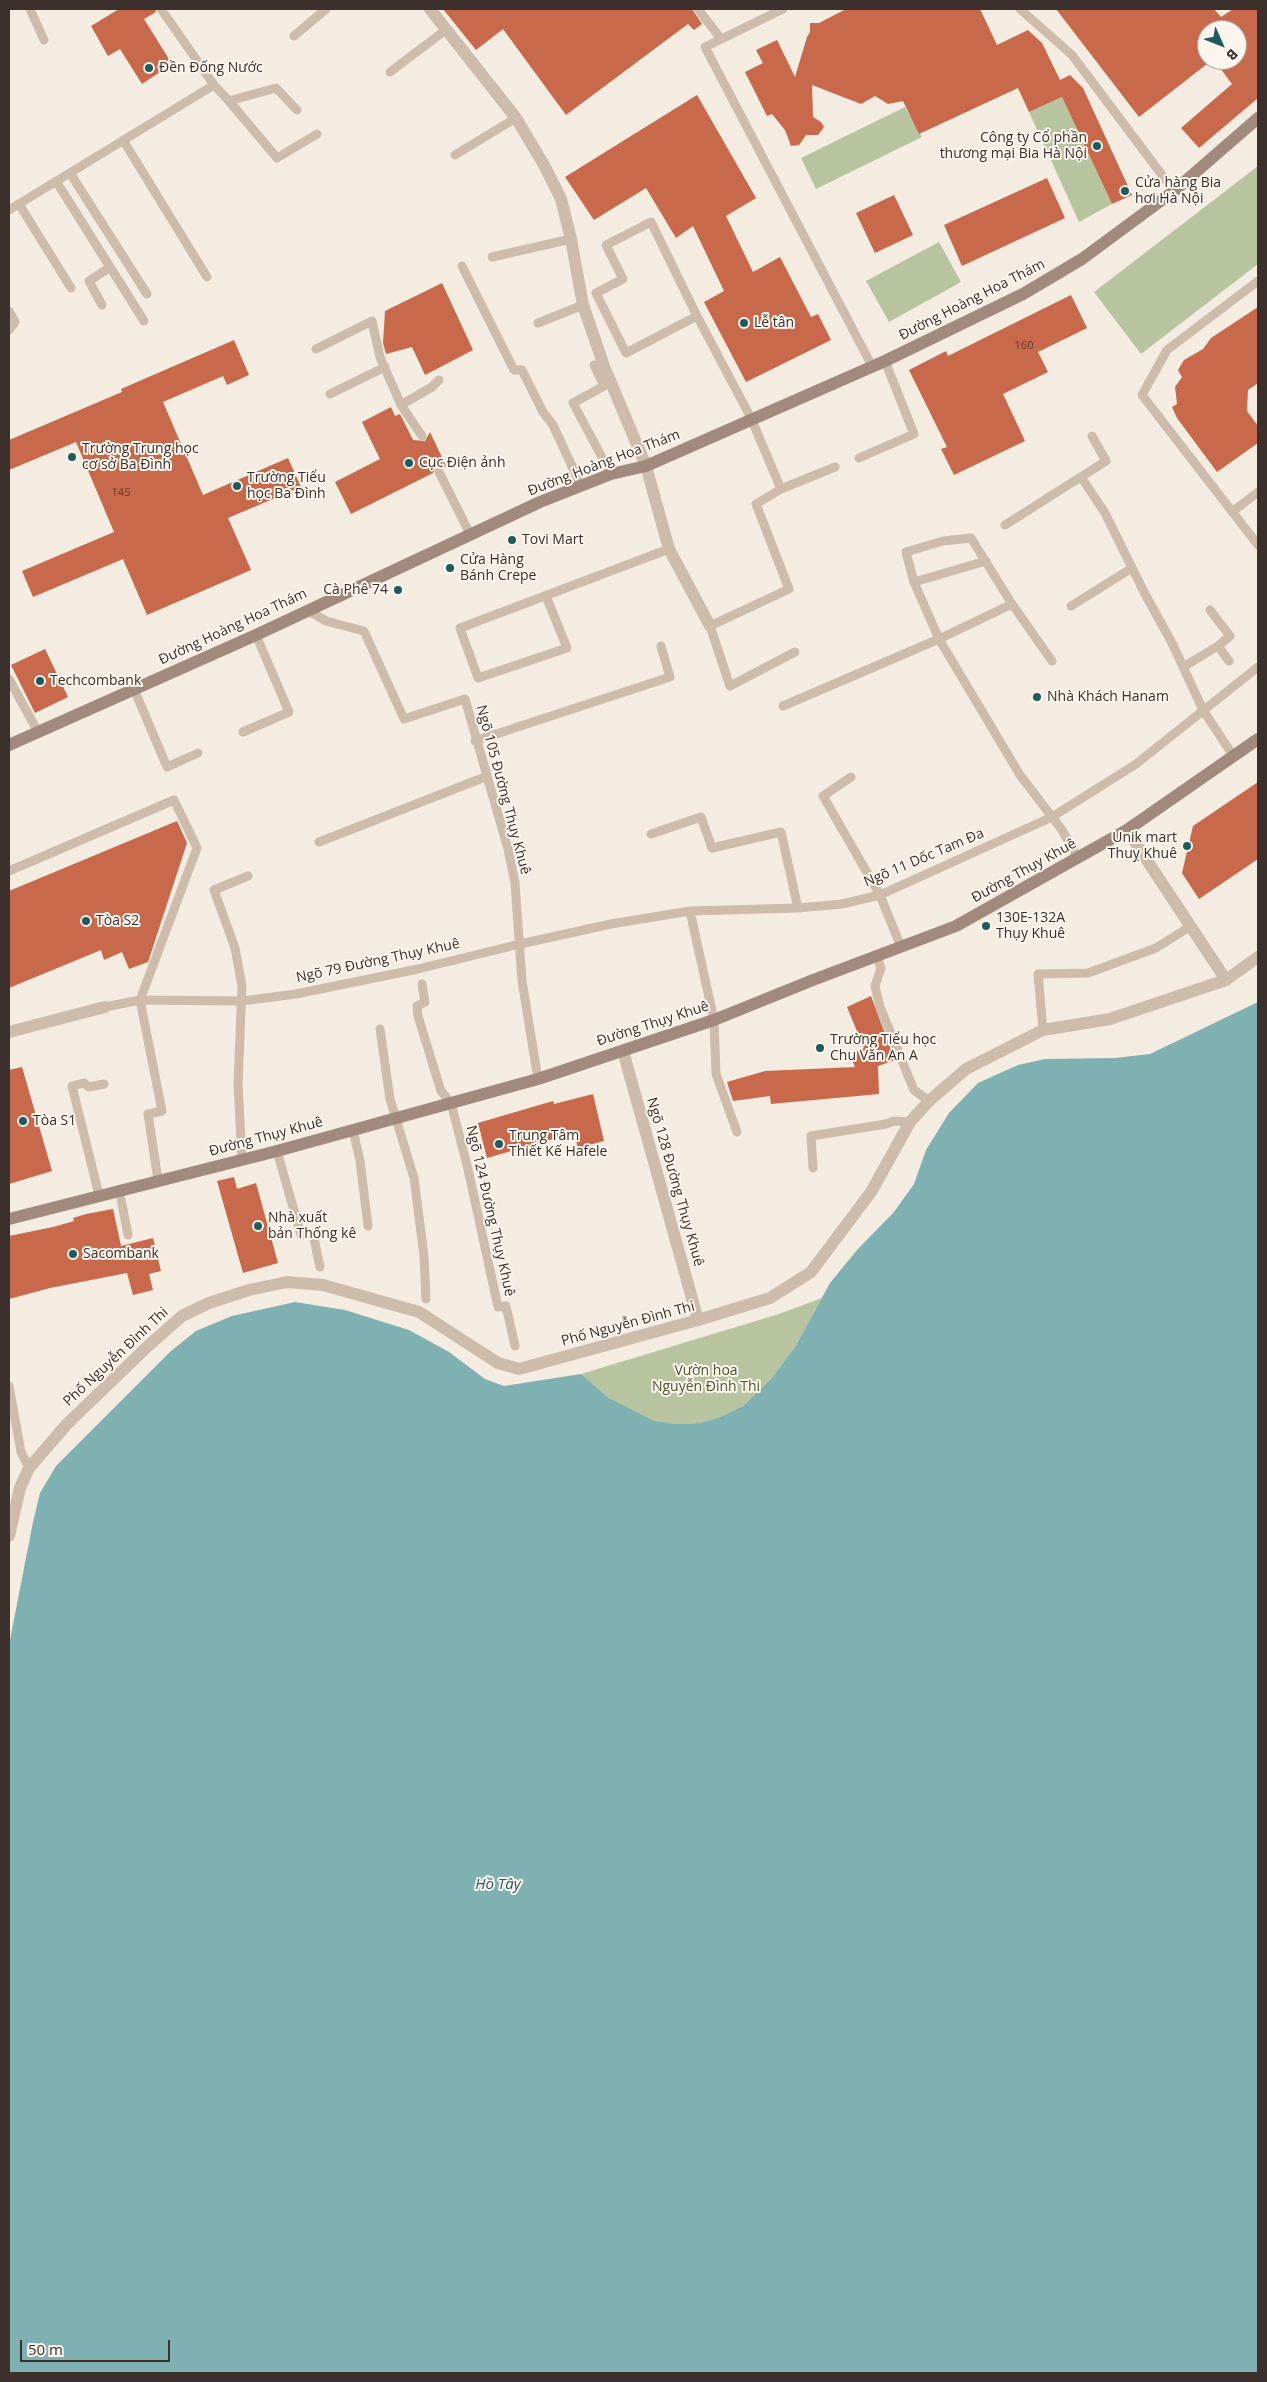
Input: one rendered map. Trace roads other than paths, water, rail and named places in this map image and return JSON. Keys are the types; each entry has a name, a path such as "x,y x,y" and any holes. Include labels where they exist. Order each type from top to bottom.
{"main road":[{"name":"Đường Hoàng Hoa Thám","path":"9,745 256,635 470,534 611,474 646,466 885,361 1023,294 1074,264 1174,191 1258,118"},
{"name":"Đường Thụy Khuê","path":"9,1219 277,1151 538,1079 714,1020 956,926 1127,830 1258,740"}],"street":[{"path":"430,9 516,118 544,165 561,199 571,239 582,305 604,366 646,466 669,549 710,626"},
{"path":"1127,830 1226,980"},
{"name":"Phố Nguyễn Đình Thi","path":"9,1536 20,1488 29,1468 67,1424 182,1316 210,1303 249,1290 287,1282 323,1285 419,1312 498,1363 519,1369 698,1320 770,1298 811,1272 872,1192 910,1122 929,1101 966,1068 1043,1030 1110,1019 1226,980 1258,957"},
{"name":"Ngõ 79 Đường Thụy Khuê","path":"9,1032 105,1007"},
{"name":"Ngõ 128 Đường Thụy Khuê","path":"624,1051 698,1320"}],"lane":[{"path":"30,9 44,40"},
{"path":"161,9 214,85 277,158 317,134"},
{"path":"294,36 326,9"},
{"path":"698,9 721,39"},
{"path":"782,9 705,47 872,366"},
{"path":"1020,9 1072,55 1174,191"},
{"path":"390,72 447,29"},
{"path":"9,210 214,85"},
{"path":"229,101 276,88 297,110"},
{"path":"455,156 516,118"},
{"path":"123,140 207,278"},
{"path":"70,173 147,294"},
{"path":"56,181 144,321"},
{"path":"18,204 71,288"},
{"path":"697,316 626,352 596,293 623,279 606,246 651,222 697,316 752,418 781,489"},
{"path":"492,257 571,239"},
{"path":"462,266 514,370 522,370 543,412 553,425 581,486"},
{"path":"102,304 88,281 109,268"},
{"path":"1258,281 1167,350 1142,395 1258,545"},
{"path":"538,323 582,305"},
{"path":"9,311 15,322 9,330"},
{"path":"316,349 372,321 380,357 401,405 422,436"},
{"path":"859,458 914,434 885,361"},
{"path":"594,365 604,386 573,403 611,474"},
{"path":"330,394 385,367"},
{"path":"401,405 432,388 439,380"},
{"path":"1005,525 1106,461 1092,436"},
{"path":"795,652 730,686 710,626 789,590 756,504 781,489 835,467"},
{"path":"439,472 470,534"},
{"path":"1081,477 1105,513 1203,710 1234,757"},
{"path":"1232,512 1258,492"},
{"path":"1052,660 1012,604 971,538 943,540 906,552 914,582 939,639 1020,775 1052,817 1078,858"},
{"path":"546,596 567,648 478,678 460,628 669,549"},
{"path":"914,582 986,561"},
{"path":"1071,606 1132,568"},
{"path":"783,706 939,639 1012,604"},
{"name":"Ngõ 105 Đường Thụy Khuê","path":"307,610 326,621 364,631 404,719 464,699 485,777 508,849 515,883 522,982 538,1079"},
{"path":"1183,667 1218,646 1230,636 1210,610"},
{"path":"243,732 290,712 256,635"},
{"path":"475,741 670,677 661,646"},
{"path":"1218,646 1229,661"},
{"name":"Ngõ 11 Dốc Tam Đa","path":"520,944 611,924 690,911 798,908 842,904 880,895 1052,817 1136,764 1258,666"},
{"path":"9,679 38,732"},
{"path":"134,689 168,767 198,754"},
{"path":"319,842 485,777"},
{"path":"851,777 823,796 880,895 901,947"},
{"path":"9,871 174,800 197,848 140,1000 162,1112 148,1114 158,1180"},
{"path":"651,834 701,817 712,848 781,832 798,908"},
{"path":"242,1160 238,1084 242,986 235,948 214,890 248,876"},
{"path":"690,911 714,1020 716,1074 737,1132"},
{"path":"1043,1030 1038,974 1088,973 1156,948 1191,926"},
{"name":"Ngõ 79 Đường Thụy Khuê","path":"105,1007 140,1000 242,1001 296,994 409,972 520,944"},
{"path":"877,956 881,968 875,986 880,1007 914,1090 929,1101"},
{"path":"422,984 425,1002 417,1006 418,1016 441,1091 450,1103"},
{"path":"380,1029 390,1099 414,1178 422,1240 426,1299"},
{"path":"99,1195 72,1086 84,1083 89,1087 104,1084"},
{"name":"Ngõ 124 Đường Thụy Khuê","path":"450,1103 468,1169 498,1307 506,1306 515,1346"},
{"path":"813,1168 811,1136 886,1124 894,1121 910,1122"},
{"path":"353,1130 360,1161 368,1226"},
{"path":"277,1151 301,1235 314,1234 320,1267"},
{"path":"121,1199 128,1235"},
{"path":"9,1386 20,1452 29,1468"}],"water":[{"name":"Hồ Tây","path":"1258,1002 1258,2373 9,2373 9,1645 40,1493 56,1466 171,1351 196,1331 232,1316 295,1302 345,1310 409,1330 449,1352 485,1379 504,1386 581,1374 609,1398 654,1421 676,1424 700,1423 720,1417 743,1406 771,1379 795,1347 830,1283 857,1250 894,1212 914,1184 926,1150 949,1113 978,1083 1018,1065 1045,1059 1115,1058 1150,1054"}],"place":[{"name":"Đền Đống Nước","path":"149,68"},
{"name":"Công ty Cổ phần thương mại Bia Hà Nội","path":"1097,146"},
{"name":"Cửa hàng Bia hơi Hà Nội","path":"1125,191"},
{"name":"Lễ tân","path":"744,323"},
{"name":"Trường Trung học cơ sở Ba Đình","path":"72,457"},
{"name":"Cục Điện ảnh","path":"409,463"},
{"name":"Trường Tiểu học Ba Đình","path":"237,486"},
{"name":"Tovi Mart","path":"512,540"},
{"name":"Cửa Hàng Bánh Crepe","path":"450,568"},
{"name":"Cà Phê 74","path":"398,590"},
{"name":"Techcombank","path":"40,681"},
{"name":"Nhà Khách Hanam","path":"1037,697"},
{"name":"Unik mart Thuỵ Khuê","path":"1187,846"},
{"name":"Tòa S2","path":"86,921"},
{"name":"130E-132A Thụy Khuê","path":"986,926"},
{"name":"Trường Tiểu học Chu Văn An A","path":"820,1048"},
{"name":"Tòa S1","path":"23,1121"},
{"name":"Trung Tâm Thiết Kế Hafele","path":"499,1144"},
{"name":"Nhà xuất bản Thống kê","path":"258,1226"},
{"name":"Sacombank","path":"73,1254"}],"park label":[{"name":"Vườn hoa Nguyễn Đình Thi","path":"706,1379"}]}
